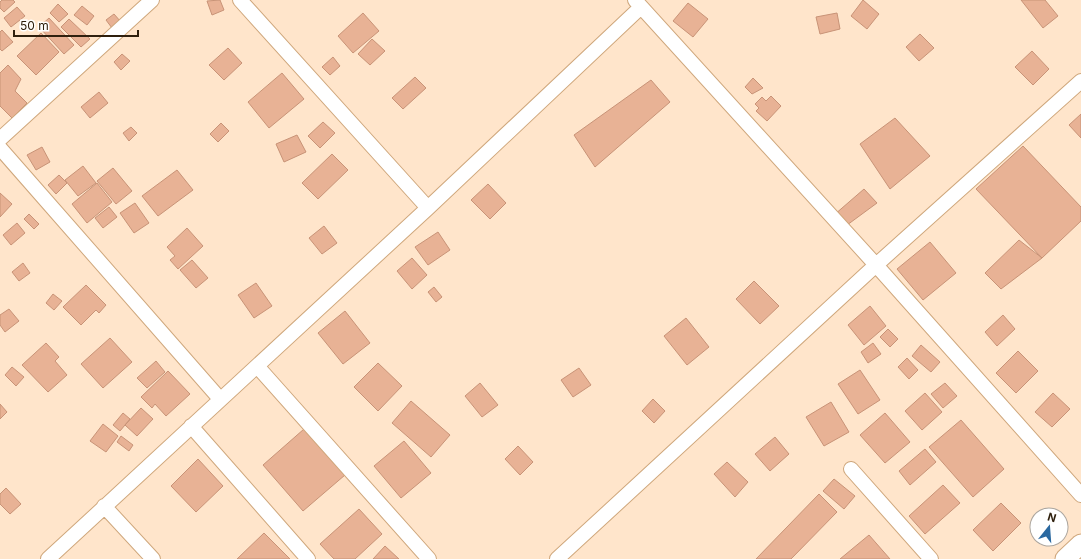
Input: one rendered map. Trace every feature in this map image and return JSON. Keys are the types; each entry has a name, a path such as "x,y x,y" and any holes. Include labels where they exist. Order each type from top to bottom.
{"main road":[{"path":"1065,559 1081,544"}],"street":[{"path":"0,139 152,0"},
{"path":"240,0 428,208"},
{"path":"48,559 428,208 638,4 876,265 1081,495"},
{"path":"557,559 876,265 1081,81"},
{"path":"0,148 220,399"},
{"path":"257,366 429,559"},
{"path":"191,426 308,559"},
{"path":"851,469 931,559"},
{"path":"104,506 153,559"}],"building":[{"path":"2,0 13,0 15,2 4,12 0,8 0,2"},
{"path":"220,0 224,10 212,15 207,1"},
{"path":"863,0 879,14 867,29 851,16"},
{"path":"1021,0 1045,0 1058,16 1043,28"},
{"path":"688,3 708,19 693,37 673,21"},
{"path":"58,4 68,14 59,22 50,13"},
{"path":"82,6 94,16 87,25 74,15"},
{"path":"17,7 25,16 11,27 4,18"},
{"path":"363,13 379,31 353,53 338,36"},
{"path":"837,13 840,29 820,34 816,17"},
{"path":"114,14 121,22 112,28 106,20"},
{"path":"49,18 74,45 64,54 39,27"},
{"path":"69,19 90,39 81,47 61,27"},
{"path":"2,30 13,42 2,51 0,49 0,32"},
{"path":"41,33 59,52 36,75 17,56"},
{"path":"920,34 934,48 919,61 906,47"},
{"path":"372,39 385,51 370,65 358,54"},
{"path":"228,48 242,63 224,80 209,65"},
{"path":"1032,51 1049,69 1033,85 1015,67"},
{"path":"122,54 130,61 121,70 114,62"},
{"path":"333,57 340,66 330,75 322,67"},
{"path":"8,65 21,79 15,91 27,103 12,118 0,106 0,73"},
{"path":"282,73 304,99 269,128 248,102"},
{"path":"415,77 426,88 403,109 392,98"},
{"path":"753,78 763,88 752,94 745,87"},
{"path":"651,80 670,102 595,167 574,135"},
{"path":"99,92 108,103 90,118 81,107"},
{"path":"771,96 781,106 767,121 756,111 759,108 755,104 762,97 766,101"},
{"path":"1081,114 1081,138 1069,125"},
{"path":"895,118 930,156 890,189 860,144"},
{"path":"323,122 335,133 320,148 308,136"},
{"path":"221,123 229,131 218,142 210,134"},
{"path":"131,127 137,133 129,141 123,133"},
{"path":"297,135 306,152 284,162 276,144"},
{"path":"1023,146 1081,207 1081,221 1042,258 976,189"},
{"path":"42,147 50,162 36,170 27,155"},
{"path":"332,154 348,170 318,199 302,183"},
{"path":"83,166 96,183 78,196 65,180"},
{"path":"113,168 132,191 116,204 97,181"},
{"path":"177,170 193,190 158,216 142,196"},
{"path":"59,175 67,183 56,194 48,185"},
{"path":"97,183 112,202 87,223 72,204"},
{"path":"488,184 506,203 490,219 471,200"},
{"path":"864,189 877,203 843,228 834,215"},
{"path":"0,193 12,204 0,217"},
{"path":"135,203 149,223 134,233 120,213"},
{"path":"109,207 117,217 103,228 95,218"},
{"path":"29,214 39,224 34,229 24,219"},
{"path":"17,223 25,233 11,245 3,235"},
{"path":"324,226 337,243 322,254 309,238"},
{"path":"187,228 203,246 178,269 170,260 175,256 167,247"},
{"path":"438,232 450,250 428,265 415,247"},
{"path":"1019,240 1042,258 1001,289 985,273"},
{"path":"930,242 956,273 923,300 897,269"},
{"path":"412,258 427,275 412,289 397,271"},
{"path":"192,260 208,278 196,288 180,270"},
{"path":"23,263 30,273 19,281 12,272"},
{"path":"754,281 779,306 760,324 736,299"},
{"path":"256,283 272,306 254,318 238,295"},
{"path":"86,285 106,305 99,313 96,310 81,325 63,307"},
{"path":"434,287 442,297 436,302 428,292"},
{"path":"53,294 62,301 54,310 46,303"},
{"path":"870,306 886,326 864,345 848,325"},
{"path":"9,309 19,321 5,332 0,325 0,315"},
{"path":"345,311 370,343 343,364 318,333"},
{"path":"1003,315 1015,329 997,346 985,332"},
{"path":"686,318 709,347 687,365 664,336"},
{"path":"888,329 898,339 890,347 880,337"},
{"path":"110,338 132,362 103,388 81,364"},
{"path":"46,343 59,357 55,361 67,375 48,392 22,365"},
{"path":"873,343 881,354 868,363 861,352"},
{"path":"921,345 940,362 931,372 912,356"},
{"path":"1018,351 1038,371 1016,393 996,373"},
{"path":"907,358 918,370 909,379 898,367"},
{"path":"156,361 165,372 147,388 137,378"},
{"path":"378,363 402,386 378,411 354,387"},
{"path":"12,367 24,377 16,386 5,375"},
{"path":"579,368 591,385 573,397 561,380"},
{"path":"860,370 880,400 858,414 838,384"},
{"path":"168,371 190,394 166,416 155,404 152,408 141,397"},
{"path":"480,383 498,405 482,417 465,396"},
{"path":"945,383 957,396 943,408 931,394"},
{"path":"925,393 942,412 922,430 905,411"},
{"path":"1053,393 1070,409 1052,427 1035,412"},
{"path":"653,399 665,411 654,423 642,411"},
{"path":"411,401 450,435 431,457 392,423"},
{"path":"831,402 849,432 824,446 806,417"},
{"path":"0,404 7,412 0,419"},
{"path":"141,408 153,419 137,436 125,425"},
{"path":"123,413 130,419 120,431 113,425"},
{"path":"885,413 910,442 885,463 860,435"},
{"path":"961,420 1004,469 973,497 929,447"},
{"path":"103,424 118,436 106,452 90,441"},
{"path":"304,429 345,475 303,511 263,465"},
{"path":"121,436 133,445 129,451 117,442"},
{"path":"775,437 789,454 770,471 755,454"},
{"path":"404,441 431,473 401,498 374,466"},
{"path":"518,446 533,462 520,475 505,459"},
{"path":"925,449 936,462 910,485 899,471"},
{"path":"198,459 223,486 196,512 171,486"},
{"path":"727,462 748,482 735,497 714,474"},
{"path":"834,479 855,496 844,509 823,491"},
{"path":"943,485 960,503 925,534 909,516"},
{"path":"6,488 21,504 10,514 0,504 0,494"},
{"path":"819,494 837,512 791,559 756,559"},
{"path":"1001,503 1021,523 993,551 973,530"},
{"path":"359,509 382,534 355,559 334,559 320,544"},
{"path":"264,533 290,559 237,559"},
{"path":"869,535 890,559 840,559"},
{"path":"385,546 399,559 373,559"}]}
